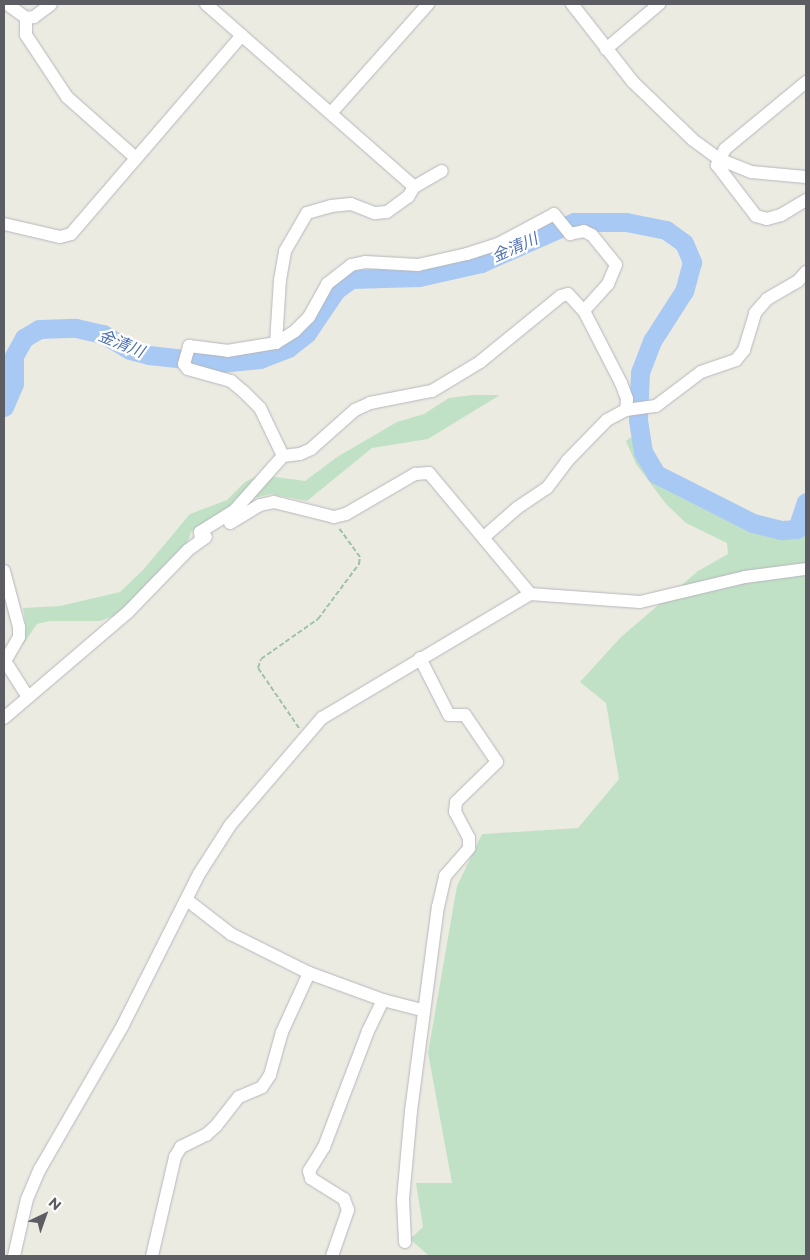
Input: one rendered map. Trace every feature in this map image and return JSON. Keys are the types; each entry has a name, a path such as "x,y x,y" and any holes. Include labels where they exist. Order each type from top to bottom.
{"street":[{"path":"7,4 26,18 34,17 51,4"},
{"path":"206,4 414,187"},
{"path":"331,113 428,4"},
{"path":"572,4 606,49 664,113 719,159 751,172 806,177"},
{"path":"606,49 659,4"},
{"path":"26,18 26,35 67,97 136,158"},
{"path":"4,224 60,237 71,234 242,35"},
{"path":"806,82 725,149 717,165 756,216 767,219 781,216 806,200"},
{"path":"276,343 280,280 285,252 307,213 330,206 351,204 375,213 387,212 408,197 414,187 442,171"},
{"path":"283,456 260,408 244,392 231,382 188,369 184,364 189,346 227,351 276,343 295,332 309,316 327,284 351,265 365,262 418,265 468,254 500,243 554,214 570,234 584,231 592,235 616,264 608,284 584,312"},
{"path":"484,537 517,508 547,488 607,420 629,410 647,409 656,406 701,372 736,360 744,350 756,313 767,299 798,281 806,272"},
{"path":"201,540 200,532 234,511 283,456 300,454 312,449 355,410 370,403 432,392 480,362 561,296 568,294 584,312 621,383 629,410"},
{"path":"4,718 128,612 201,540 260,504 274,502 334,517 346,514 415,474 428,473 484,537 530,594"},
{"path":"14,1256 27,1199 40,1169 123,1025 207,860 231,824 305,735 341,705 530,594 640,602 745,576 806,569"},
{"path":"4,571 19,627 19,637 5,661 28,697"},
{"path":"405,1242 403,1199 422,1010 445,876 469,848 469,838 455,812 456,802 498,762 465,715 449,715 420,658"},
{"path":"187,900 231,934 309,973 383,1000 422,1010"},
{"path":"152,1256 175,1157 181,1147 216,1126 239,1097 262,1087 309,973"},
{"path":"332,1256 348,1210 344,1199 311,1178 309,1171 324,1148 368,1031 383,1000"}],"path":[{"path":"305,735 258,668 261,659 318,620 359,564 360,557 334,517"}],"green space":[{"path":"472,395 500,395 428,439 372,448 307,501 271,494 254,498 268,476 305,481 337,457 397,422 424,414 449,398"},
{"path":"631,437 652,476 673,490 713,494 742,511 784,522 806,519 806,1256 429,1256 410,1239 423,1227 416,1183 452,1183 428,1053 457,886 482,834 578,828 619,779 606,703 580,682 621,637 698,571 728,554 727,543 686,523 666,504 636,464 626,441"},
{"path":"263,473 238,502 191,532 188,541 119,614 100,621 50,621 37,624 22,646 26,628 23,608 60,606 120,592 143,570 190,514 227,500 245,482"}],"waterway":[{"name":"金清川","path":"4,407 14,384 14,356 24,338 39,329 76,328 103,334 130,350 149,355 220,363 260,359 288,348 307,333 336,290 351,279 419,277 481,263 574,222 626,222 666,230 684,243 692,262 684,291 652,341 640,372 638,420 643,452 656,474 753,523 782,530 797,529 806,502"}]}
